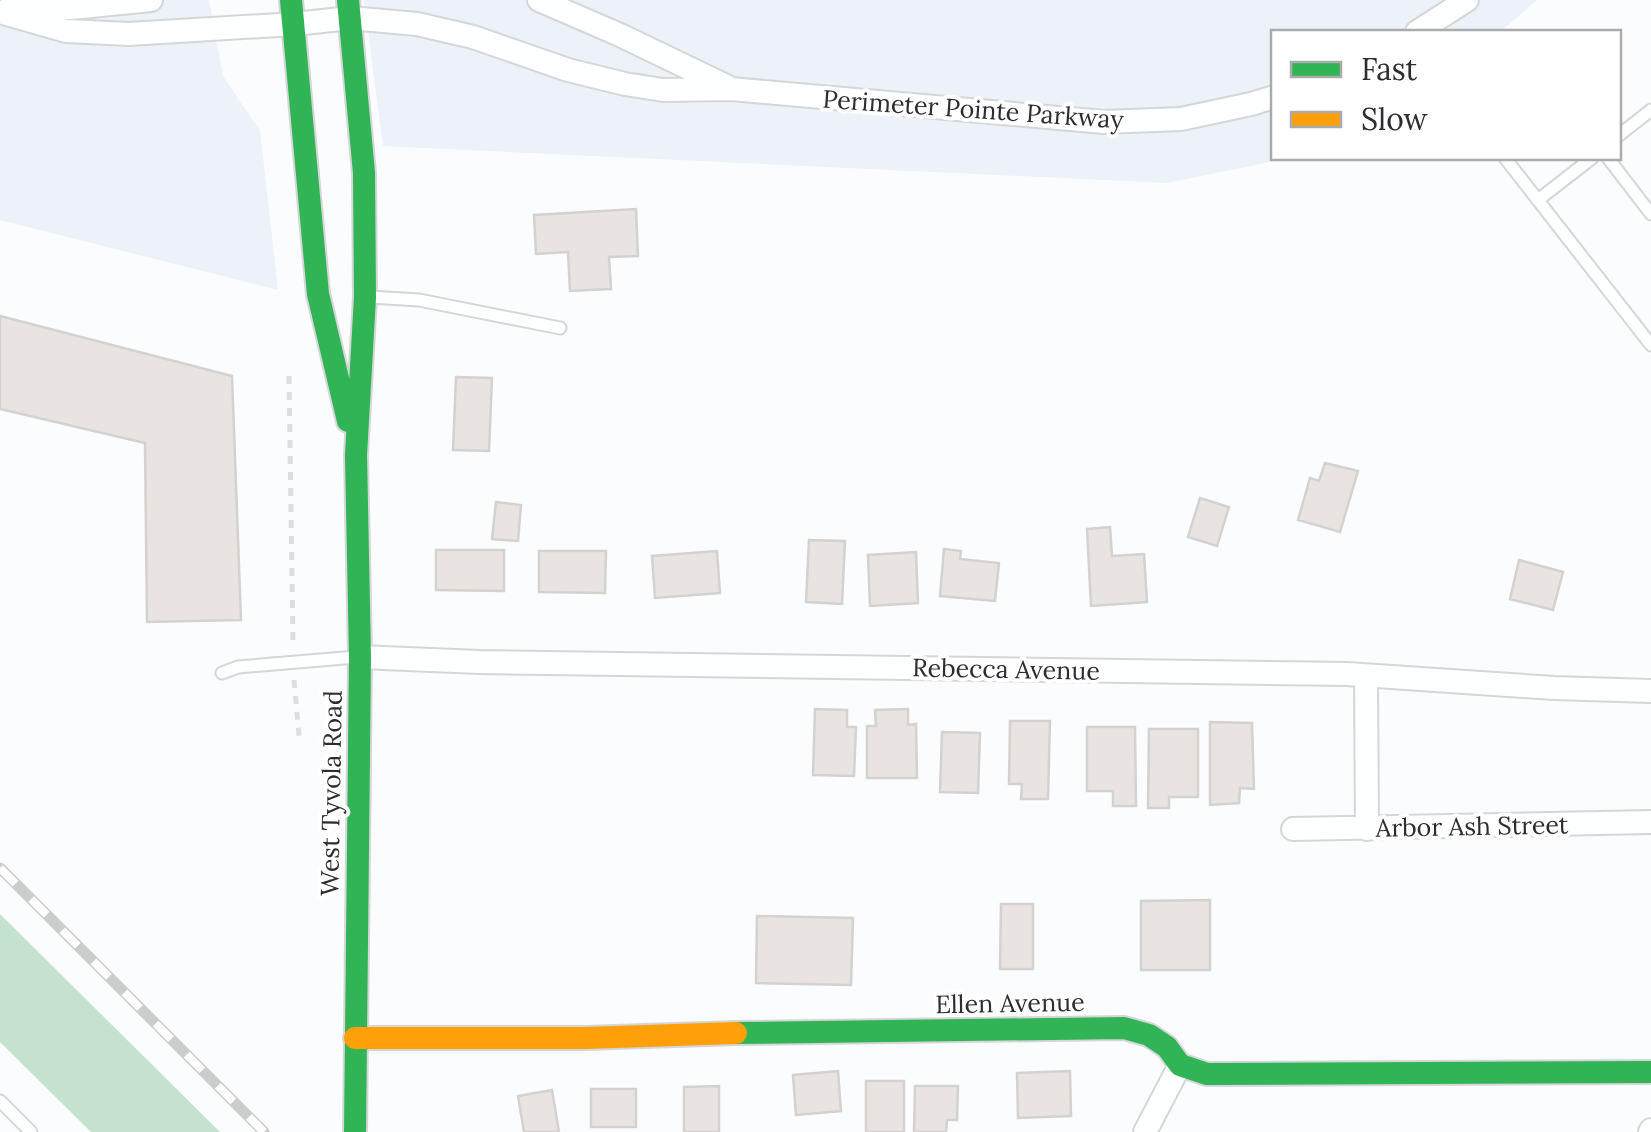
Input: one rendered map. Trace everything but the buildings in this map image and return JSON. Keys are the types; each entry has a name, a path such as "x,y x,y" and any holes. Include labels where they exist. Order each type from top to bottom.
{"main road":[{"name":"West Tyvola Road","path":"292,0 318,294 356,455"},
{"name":"West Tyvola Road","path":"349,9 364,172 366,297 356,455 360,657 355,1132"},
{"name":"Ellen Avenue","path":"355,1038 1124,1028 1149,1035 1168,1046 1180,1064 1207,1074 1651,1072"}],"street":[{"name":"Perimeter Pointe Parkway","path":"0,10 151,0"},
{"name":"Perimeter Pointe Parkway","path":"539,0 731,89"},
{"path":"1420,30 1467,0"},
{"name":"Perimeter Pointe Parkway","path":"0,10 66,30 128,34 295,24 349,9 473,37 568,70 663,90 731,89 1104,122 1180,119 1271,97"},
{"name":"Rebecca Avenue","path":"360,657 1366,676 1651,691"},
{"path":"1366,676 1367,828"},
{"name":"Arbor Ash Street","path":"1292,829 1651,822"},
{"path":"1146,1132 1180,1064"}],"lane":[{"path":"1621,134 1651,110"},
{"path":"1507,160 1651,346"},
{"path":"1538,200 1589,160"},
{"path":"1610,160 1651,214"},
{"path":"366,297 419,300 560,328"},
{"path":"222,673 238,667 360,657"},
{"path":"0,1100 31,1132"}],"path":[{"path":"289,376 293,639"},
{"path":"294,686 299,736"}],"shaded area":[{"path":"0,0 209,0 223,76 260,131 278,290 0,220"},
{"path":"364,0 1537,0 1502,30 1271,30 1271,160 1279,160 1167,183 383,146"}],"green space":[{"path":"0,914 220,1132 91,1132 0,1042"}],"railway":[{"path":"0,868 264,1132"}],"traffic: fast":[{"path":"291,0 318,294 348,421"},
{"path":"348,0 364,173 365,297 356,455 360,657 355,1132"},
{"path":"736,1033 1124,1028 1149,1035 1167,1047 1180,1065 1207,1074 1651,1072"}],"traffic: slow":[{"path":"355,1038 585,1038 736,1033"}]}
